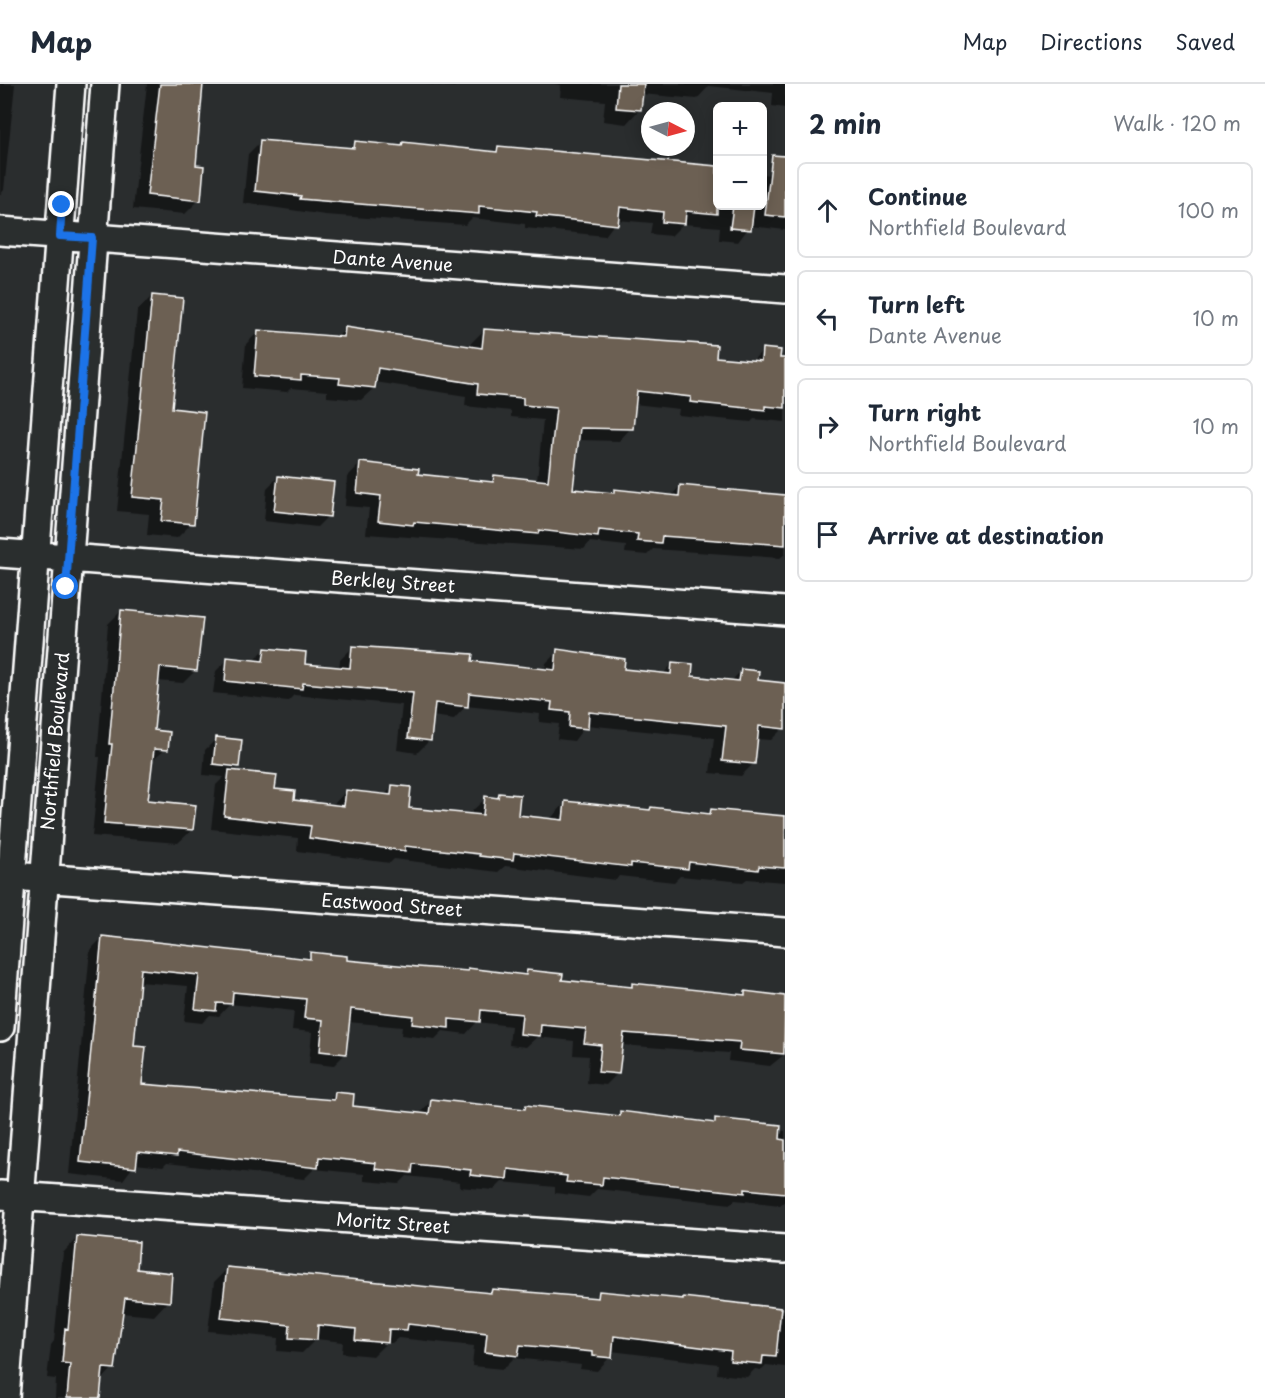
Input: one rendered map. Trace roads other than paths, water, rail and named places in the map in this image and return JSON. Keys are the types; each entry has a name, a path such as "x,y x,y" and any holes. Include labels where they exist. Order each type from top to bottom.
{"street":[{"name":"Northfield Boulevard","path":"0,1027 5,875 36,555 71,84"},
{"name":"Northfield Boulevard","path":"5,1398 10,1196 44,878 105,84"},
{"name":"Dante Avenue","path":"0,231 785,289"},
{"name":"Berkley Street","path":"0,553 785,611"},
{"name":"Eastwood Street","path":"5,875 785,932"},
{"name":"Moritz Street","path":"10,1196 785,1249"}]}
